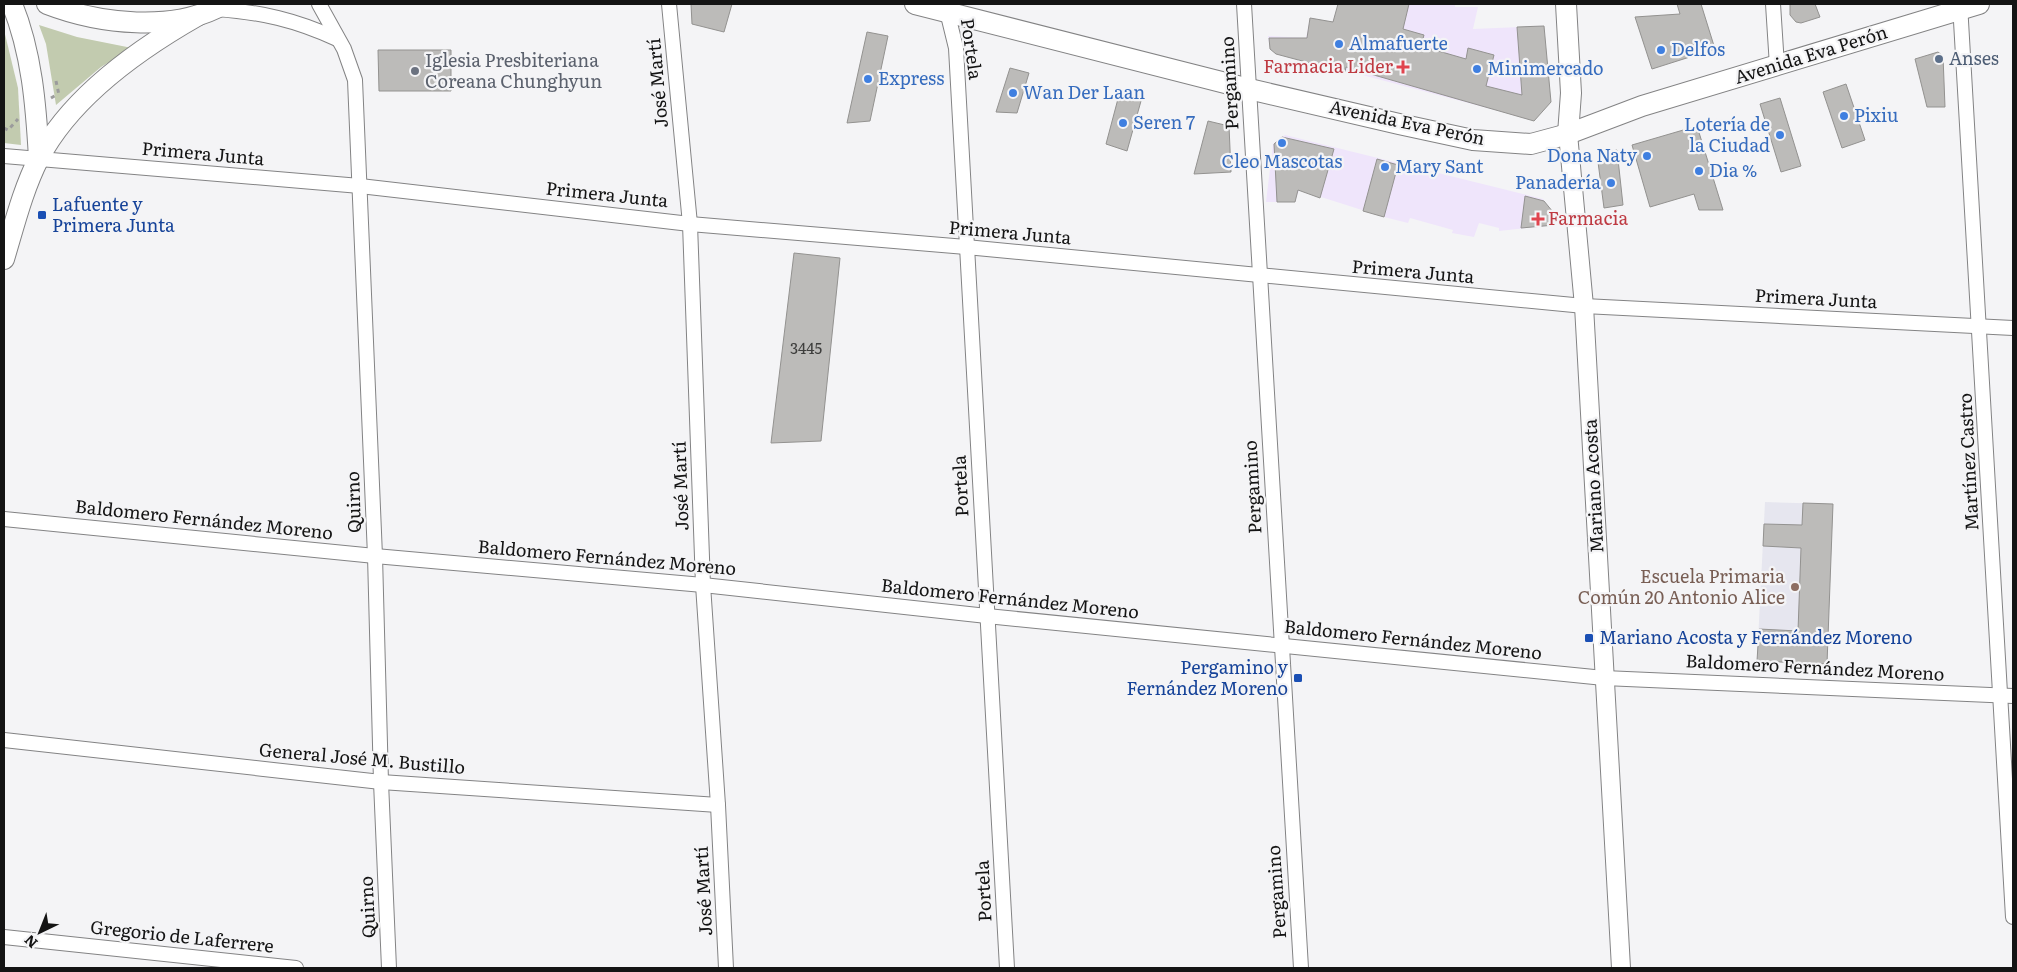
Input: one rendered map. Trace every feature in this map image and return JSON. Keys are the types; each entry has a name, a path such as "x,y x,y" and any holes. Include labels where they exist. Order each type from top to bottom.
{"main road":[{"path":"12,4 25,41 32,74 39,158"},
{"path":"47,4 73,14 112,21 154,21 196,16"},
{"name":"Avenida Eva Perón","path":"915,4 946,8 1250,89 1473,140 1530,144 1568,134 1642,106 1777,66 1960,7 1979,4"},
{"name":"Mariano Acosta","path":"1566,4 1571,93 1568,134"},
{"path":"4,259 20,206 39,158 71,115 96,87 159,37 196,16 220,6"}],"street":[{"name":"Quirno","path":"318,4 350,64 355,80 375,556 381,782 390,968"},
{"name":"José Martí","path":"669,4 690,224 703,585 718,805 726,968"},
{"name":"Pergamino","path":"1244,4 1301,968"},
{"path":"1773,4 1777,66"},
{"path":"220,6 278,16 337,38"},
{"name":"Martínez Castro","path":"1960,7 1980,326 2007,696 2013,917"},
{"name":"Portela","path":"946,8 956,48 1007,968"},
{"name":"Mariano Acosta","path":"1568,134 1584,306 1621,968"},
{"name":"Primera Junta","path":"4,156 360,186 690,224 966,247 1584,306 2013,328"},
{"name":"Baldomero Fernández Moreno","path":"4,519 375,556 703,585 987,616 1604,678 2007,696"},
{"name":"General José M. Bustillo","path":"4,740 381,782 718,805"},
{"name":"Gregorio de Laferrere","path":"4,937 296,968"}],"shaded area":[{"path":"1338,4 1455,4 1455,7 1478,7 1473,29 1544,26 1550,101 1533,120 1279,53 1270,49 1268,36 1306,38 1310,18 1333,22"},
{"path":"1285,135 1543,199 1555,225 1499,231 1499,228 1479,223 1474,237 1452,233 1453,230 1410,218 1408,223 1384,217 1299,190 1295,202 1266,202 1273,144"},
{"name":"Escuela Primaria Común 20 Antonio Alice","path":"1765,502 1833,504 1827,664 1757,661"}],"green space":[{"path":"39,25 77,37 132,48 101,67 56,105 46,44"},
{"path":"4,30 18,88 21,145 4,143"}],"building":[{"path":"691,4 732,4 724,32 692,24"},
{"path":"1338,4 1409,4 1403,29 1424,35 1421,46 1466,59 1468,48 1494,55 1486,86 1522,95 1517,27 1544,26 1551,102 1534,121 1346,67 1345,72 1276,54 1270,49 1269,38 1307,38 1310,18 1333,22"},
{"path":"1677,4 1701,4 1715,49 1652,69 1635,17 1680,14"},
{"path":"1790,4 1815,4 1820,17 1801,23 1796,22 1790,15"},
{"name":"Express","path":"867,32 888,36 870,121 847,123"},
{"name":"Iglesia Presbiteriana Coreana Chunghyun","path":"378,50 451,50 451,91 379,91"},
{"path":"1938,52 1943,56 1945,107 1927,107 1915,59"},
{"name":"Wan Der Laan","path":"1010,68 1029,73 1017,113 996,112"},
{"name":"Pixiu","path":"1846,84 1865,140 1842,148 1823,92"},
{"name":"Seren 7","path":"1119,95 1141,101 1127,151 1106,144"},
{"name":"Lotería de la Ciudad","path":"1780,98 1801,166 1781,172 1760,104"},
{"path":"1208,121 1229,126 1231,172 1194,174"},
{"path":"1697,126 1723,210 1699,210 1694,194 1650,207 1632,145"},
{"path":"1282,137 1334,149 1320,198 1298,190 1295,202 1277,202 1274,144"},
{"name":"Panadería","path":"1617,150 1623,205 1604,208 1598,162 1605,153"},
{"path":"1377,159 1398,165 1384,217 1363,211"},
{"name":"Farmacia","path":"1525,196 1544,201 1553,212 1555,225 1521,228"},
{"path":"794,253 840,258 821,441 771,443"},
{"name":"Escuela Primaria Común 20 Antonio Alice","path":"1803,503 1833,504 1827,664 1757,661 1759,629 1798,631 1801,548 1763,546 1764,524 1802,525"}],"place":[{"name":"Almafuerte","path":"1339,44"},
{"name":"Delfos","path":"1661,50"},
{"name":"Anses","path":"1939,59"},
{"name":"Farmacia Lider","path":"1403,67"},
{"name":"Minimercado","path":"1477,69"},
{"name":"Iglesia Presbiteriana Coreana Chunghyun","path":"415,71"},
{"name":"Express","path":"868,79"},
{"name":"Wan Der Laan","path":"1013,93"},
{"name":"Pixiu","path":"1844,116"},
{"name":"Seren 7","path":"1123,123"},
{"name":"Lotería de la Ciudad","path":"1780,135"},
{"name":"Cleo Mascotas","path":"1282,143"},
{"name":"Dona Naty","path":"1647,156"},
{"name":"Mary Sant","path":"1385,167"},
{"name":"Dia %","path":"1699,171"},
{"name":"Panadería","path":"1611,183"},
{"name":"Lafuente y Primera Junta","path":"42,215"},
{"name":"Farmacia","path":"1538,219"},
{"name":"Escuela Primaria Común 20 Antonio Alice","path":"1795,587"},
{"name":"Mariano Acosta y Fernández Moreno","path":"1589,638"},
{"name":"Pergamino y Fernández Moreno","path":"1298,678"}]}
